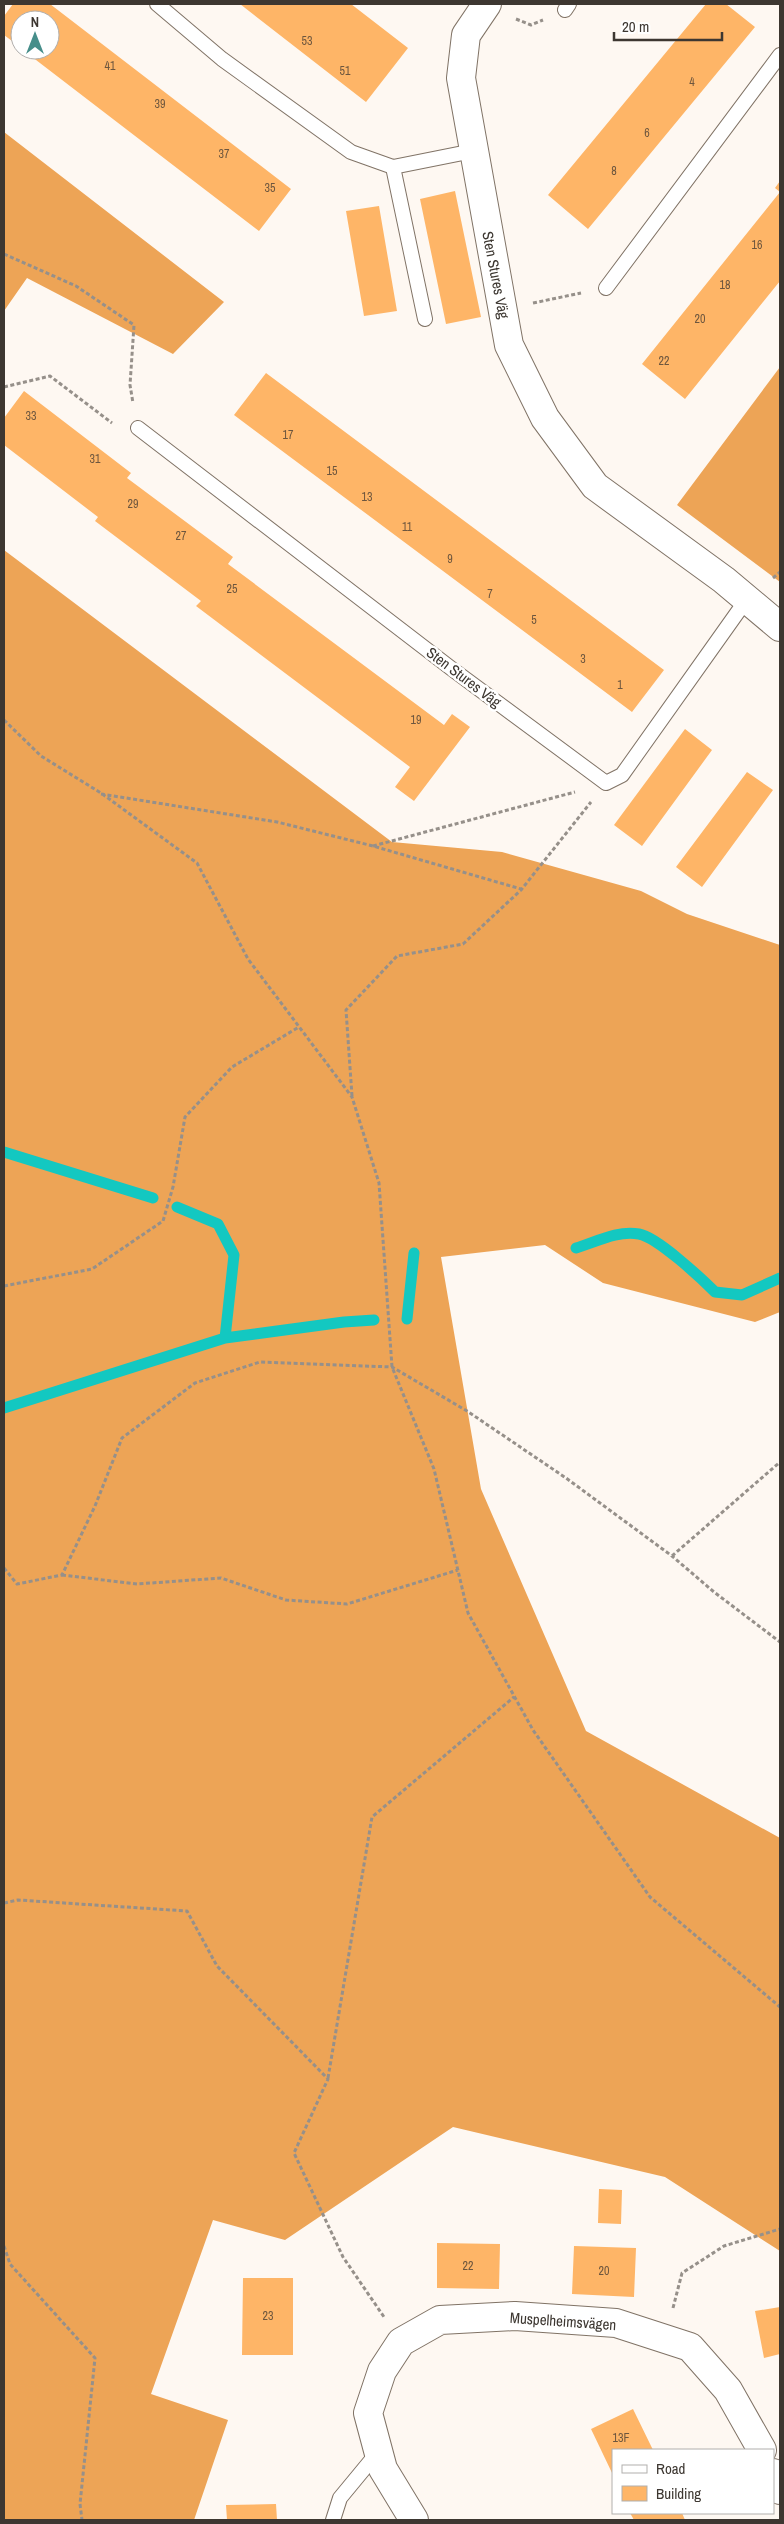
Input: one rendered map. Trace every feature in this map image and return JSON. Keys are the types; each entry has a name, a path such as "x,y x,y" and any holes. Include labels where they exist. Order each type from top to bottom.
{"street":[{"name":"Sten Stures Väg","path":"487,5 466,35 461,78 510,345 545,418 594,486 747,599 780,627"},
{"name":"Muspelheimsvägen","path":"401,2342 440,2320 515,2316 616,2323 690,2347 728,2390 761,2449"},
{"path":"401,2342 382,2371 368,2413 383,2469 414,2520"},
{"path":"774,2475 780,2490"}],"lane":[{"path":"157,4 222,59 351,152 393,167 473,150"},
{"path":"606,288 780,55"},
{"path":"393,167 425,319"},
{"name":"Sten Stures Väg","path":"138,428 452,669 606,783"},
{"path":"606,783 622,775 747,599"},
{"path":"333,2520 340,2498 378,2452"}],"path":[{"path":"487,5 531,25 567,7"},
{"path":"4,254 76,286 134,325 130,385 138,428 114,424 50,376 4,388"},
{"path":"503,309 606,288"},
{"path":"4,720 41,756 101,794 197,863 248,959 352,1097"},
{"path":"373,846 606,783"},
{"path":"606,783 522,890 462,944 397,956 346,1010 352,1097 379,1183 392,1367 434,1469 468,1613 532,1730 650,1897 780,2007"},
{"path":"101,794 277,822 373,846 522,890"},
{"path":"4,1286 92,1269 163,1221 173,1187 185,1117 232,1068 299,1027"},
{"path":"62,1575 95,1506 122,1438 195,1383 260,1362 392,1367 467,1410 672,1556 780,1642"},
{"path":"672,1556 780,1462"},
{"path":"4,1568 17,1584 62,1575 137,1584 221,1578 286,1600 347,1604 458,1570"},
{"path":"401,2342 343,2257 294,2153 328,2079 372,1817 514,1697"},
{"path":"4,1903 18,1900 187,1911 217,1966 328,2079"},
{"path":"682,2273 724,2246 780,2228"},
{"path":"4,2246 10,2264 95,2358 80,2504 82,2520"}],"shaded area":[{"path":"4,132 224,302 173,354 27,278 4,311"},
{"path":"780,367 780,582 677,505"},
{"path":"4,550 392,842 502,852 641,891 687,914 780,945 780,1312 755,1322 603,1283 545,1245 441,1257 481,1489 586,1731 780,1838 780,2251 665,2177 453,2127 285,2240 213,2220 151,2394 228,2420 194,2520 4,2520"}],"building":[{"path":"13,4 50,4 58,10 10,10 10,40 4,35 4,16"},
{"path":"240,4 351,4 408,48 366,102"},
{"path":"706,4 726,4 755,27 588,229 548,195"},
{"path":"60,12 291,189 259,231 36,60 60,60"},
{"path":"780,181 780,192 775,188"},
{"path":"455,191 481,317 446,324 420,199"},
{"path":"780,192 780,281 685,399 642,364"},
{"path":"379,206 397,311 364,316 346,211"},
{"path":"266,373 664,670 632,712 234,415"},
{"path":"24,391 131,473 127,478 233,557 228,564 444,725 452,714 470,727 414,801 395,787 410,767 196,606 201,601 95,521 98,517 4,445 4,418"},
{"path":"685,729 712,750 642,846 614,825"},
{"path":"747,772 773,790 702,887 676,867"},
{"path":"599,2189 622,2190 621,2224 598,2223"},
{"path":"437,2243 500,2244 499,2289 437,2288"},
{"path":"574,2246 636,2248 634,2297 572,2294"},
{"path":"243,2278 293,2278 293,2355 242,2355"},
{"path":"780,2307 780,2354 764,2358 755,2311"},
{"path":"633,2409 653,2449 612,2449 612,2473 591,2429"},
{"path":"276,2504 277,2520 227,2520 226,2505"},
{"path":"631,2514 682,2514 685,2520 634,2520"}],"waterway":[{"path":"4,1152 153,1198"},
{"path":"177,1207 218,1224 234,1255 225,1338"},
{"path":"576,1248 615,1235 639,1234 667,1250 690,1268 715,1292 742,1295 780,1278"},
{"path":"407,1319 414,1253"},
{"path":"4,1408 225,1338 344,1322 374,1320"}]}
